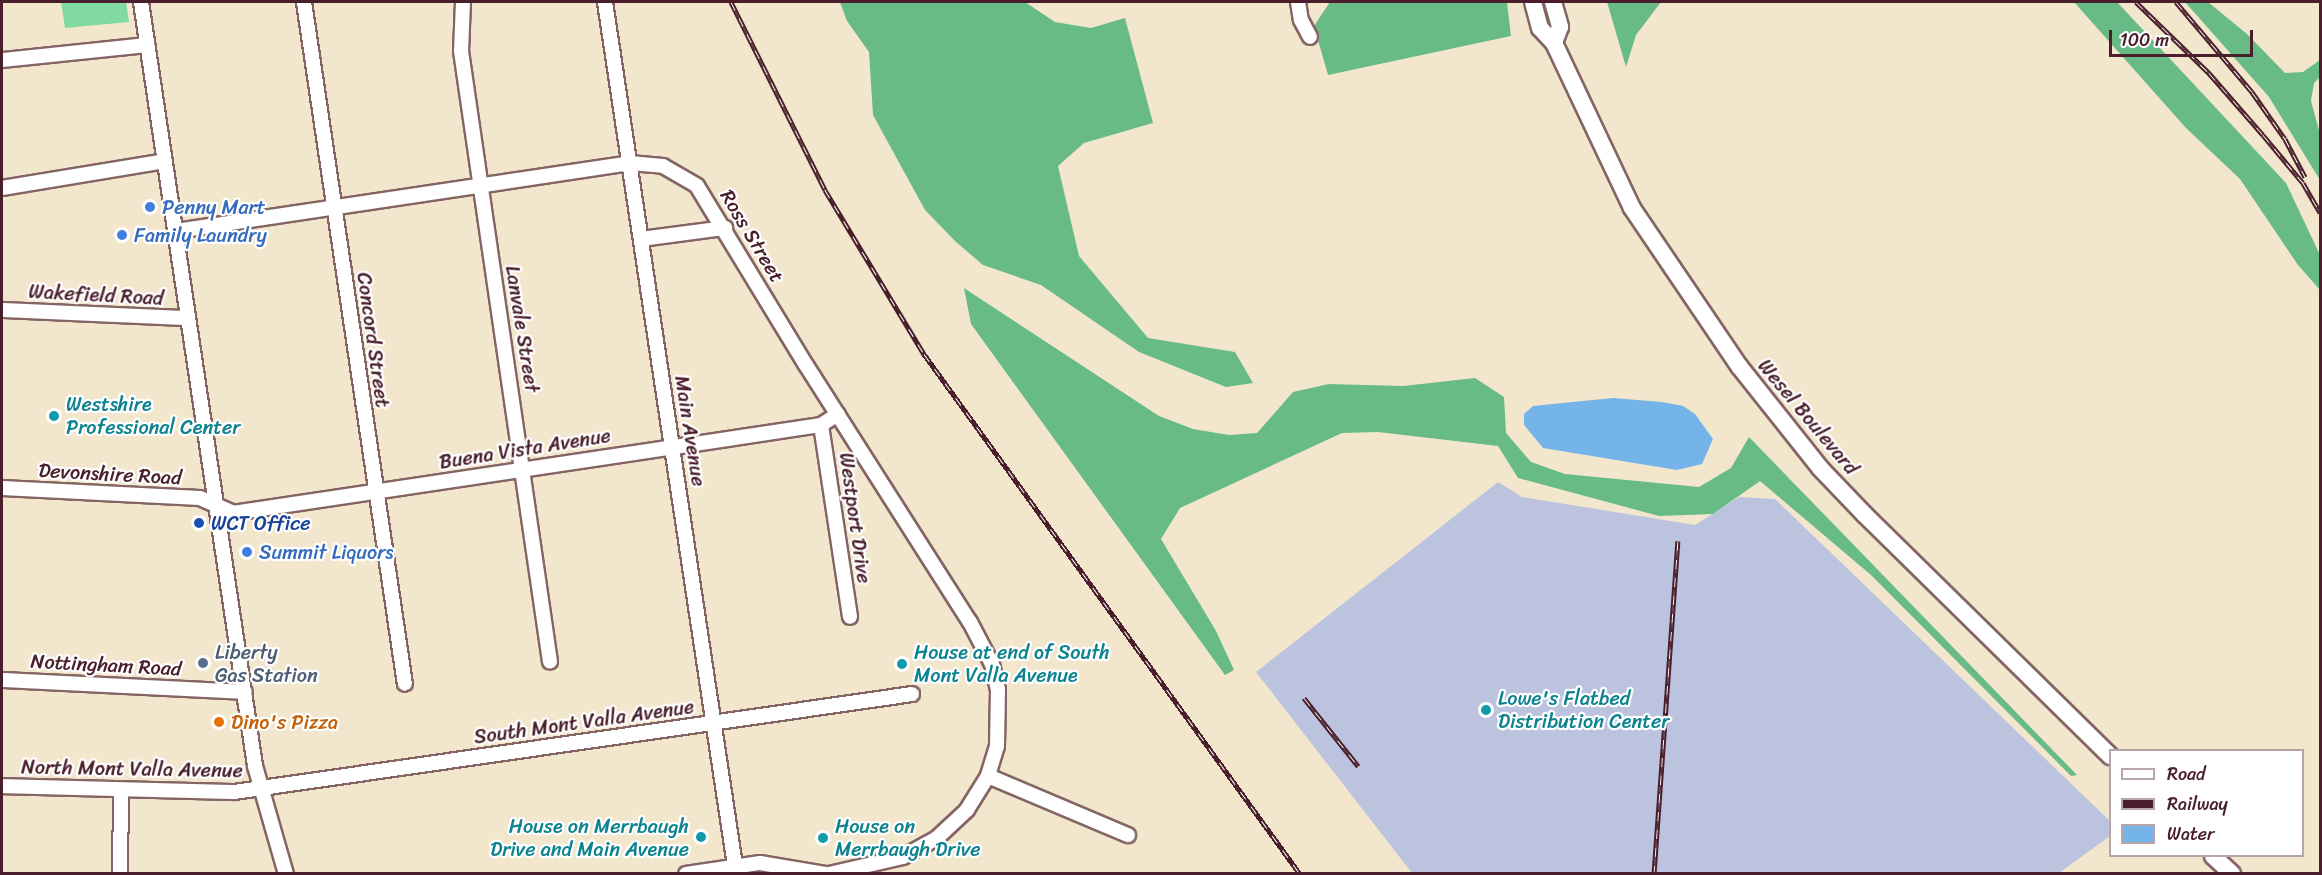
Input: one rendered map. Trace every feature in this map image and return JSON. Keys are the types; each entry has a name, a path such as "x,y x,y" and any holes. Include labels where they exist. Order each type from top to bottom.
{"main road":[{"name":"Wesel Boulevard","path":"1533,2 1540,28 1554,43 1632,208 1781,420 1865,515 2109,755"},
{"path":"1553,2 1560,27 1554,43"},
{"path":"2215,857 2232,873"}],"street":[{"path":"141,2 244,692 261,789 286,873"},
{"name":"Concord Street","path":"304,2 405,684"},
{"name":"Lanvale Street","path":"463,2 461,51 550,662"},
{"name":"Main Avenue","path":"605,2 735,866"},
{"path":"1298,2 1301,20 1310,37"},
{"path":"2,60 147,45"},
{"path":"2,188 165,161"},
{"name":"Ross Street","path":"176,231 630,163 663,166 687,178 705,195 838,414 970,621 992,664 999,716 988,776"},
{"path":"641,240 725,228"},
{"name":"Wakefield Road","path":"2,310 188,318"},
{"name":"Buena Vista Avenue","path":"216,505 233,513 821,425 838,414"},
{"name":"Westport Drive","path":"821,425 850,617"},
{"name":"Devonshire Road","path":"2,488 200,498 216,505"},
{"name":"Nottingham Road","path":"2,680 244,692"},
{"name":"South Mont Valla Avenue","path":"261,789 912,694"},
{"path":"829,873 881,865 928,844 967,810 988,776 1128,835"},
{"name":"North Mont Valla Avenue","path":"2,786 120,791 261,789"},
{"path":"120,791 120,873"},
{"path":"686,873 760,863 825,873"}],"shaded area":[{"path":"1498,482 1522,497 1695,525 1739,497 1775,499 2109,820 2109,837 2059,873 1412,873 1256,672"}],"green space":[{"path":"61,2 126,2 129,22 65,28"},
{"path":"840,2 1025,2 1055,22 1091,28 1125,18 1153,123 1084,143 1058,166 1079,256 1148,338 1235,352 1253,383 1226,387 1139,352 1041,285 983,265 955,241 925,210 873,115 869,52 847,21"},
{"path":"1330,2 1507,2 1511,36 1328,75 1314,26"},
{"path":"1607,2 1661,2 1636,35 1626,67"},
{"path":"2074,2 2117,2 2286,183 2320,255 2320,290 2298,265 2240,179 2186,128"},
{"path":"2185,2 2208,2 2247,34 2285,73 2303,72 2320,60 2320,77 2314,83 2311,101 2320,134 2320,180 2269,97"},
{"path":"964,288 1159,416 1193,429 1229,435 1257,433 1293,392 1329,384 1403,386 1475,378 1504,397 1506,433 1531,462 1565,474 1699,487 1731,468 1749,437 2077,775 2071,776 1871,575 1760,481 1713,514 1659,516 1518,478 1498,446 1378,432 1342,433 1180,508 1161,539 1216,631 1234,670 1225,675 971,324"}],"water":[{"path":"1613,398 1683,406 1695,414 1713,439 1702,464 1677,470 1543,448 1524,425 1524,414 1533,406"}],"railway":[{"path":"731,2 825,190 924,354 1300,874"},
{"path":"2136,2 2209,73 2303,183 2320,213"},
{"path":"2176,2 2252,92 2285,139 2305,177"},
{"path":"1654,874 1678,541"},
{"path":"1304,698 1358,766"}],"place":[{"name":"Penny Mart","path":"150,207"},
{"name":"Family Laundry","path":"122,235"},
{"name":"Westshire Professional Center","path":"54,416"},
{"name":"WCT Office","path":"199,523"},
{"name":"Summit Liquors","path":"247,552"},
{"name":"Liberty Gas Station","path":"203,663"},
{"name":"House at end of South Mont Valla Avenue","path":"902,664"},
{"name":"Lowe's Flatbed Distribution Center","path":"1486,710"},
{"name":"Dino's Pizza","path":"219,722"},
{"name":"House on Merrbaugh Drive and Main Avenue","path":"701,837"},
{"name":"House on Merrbaugh Drive","path":"823,838"}]}
